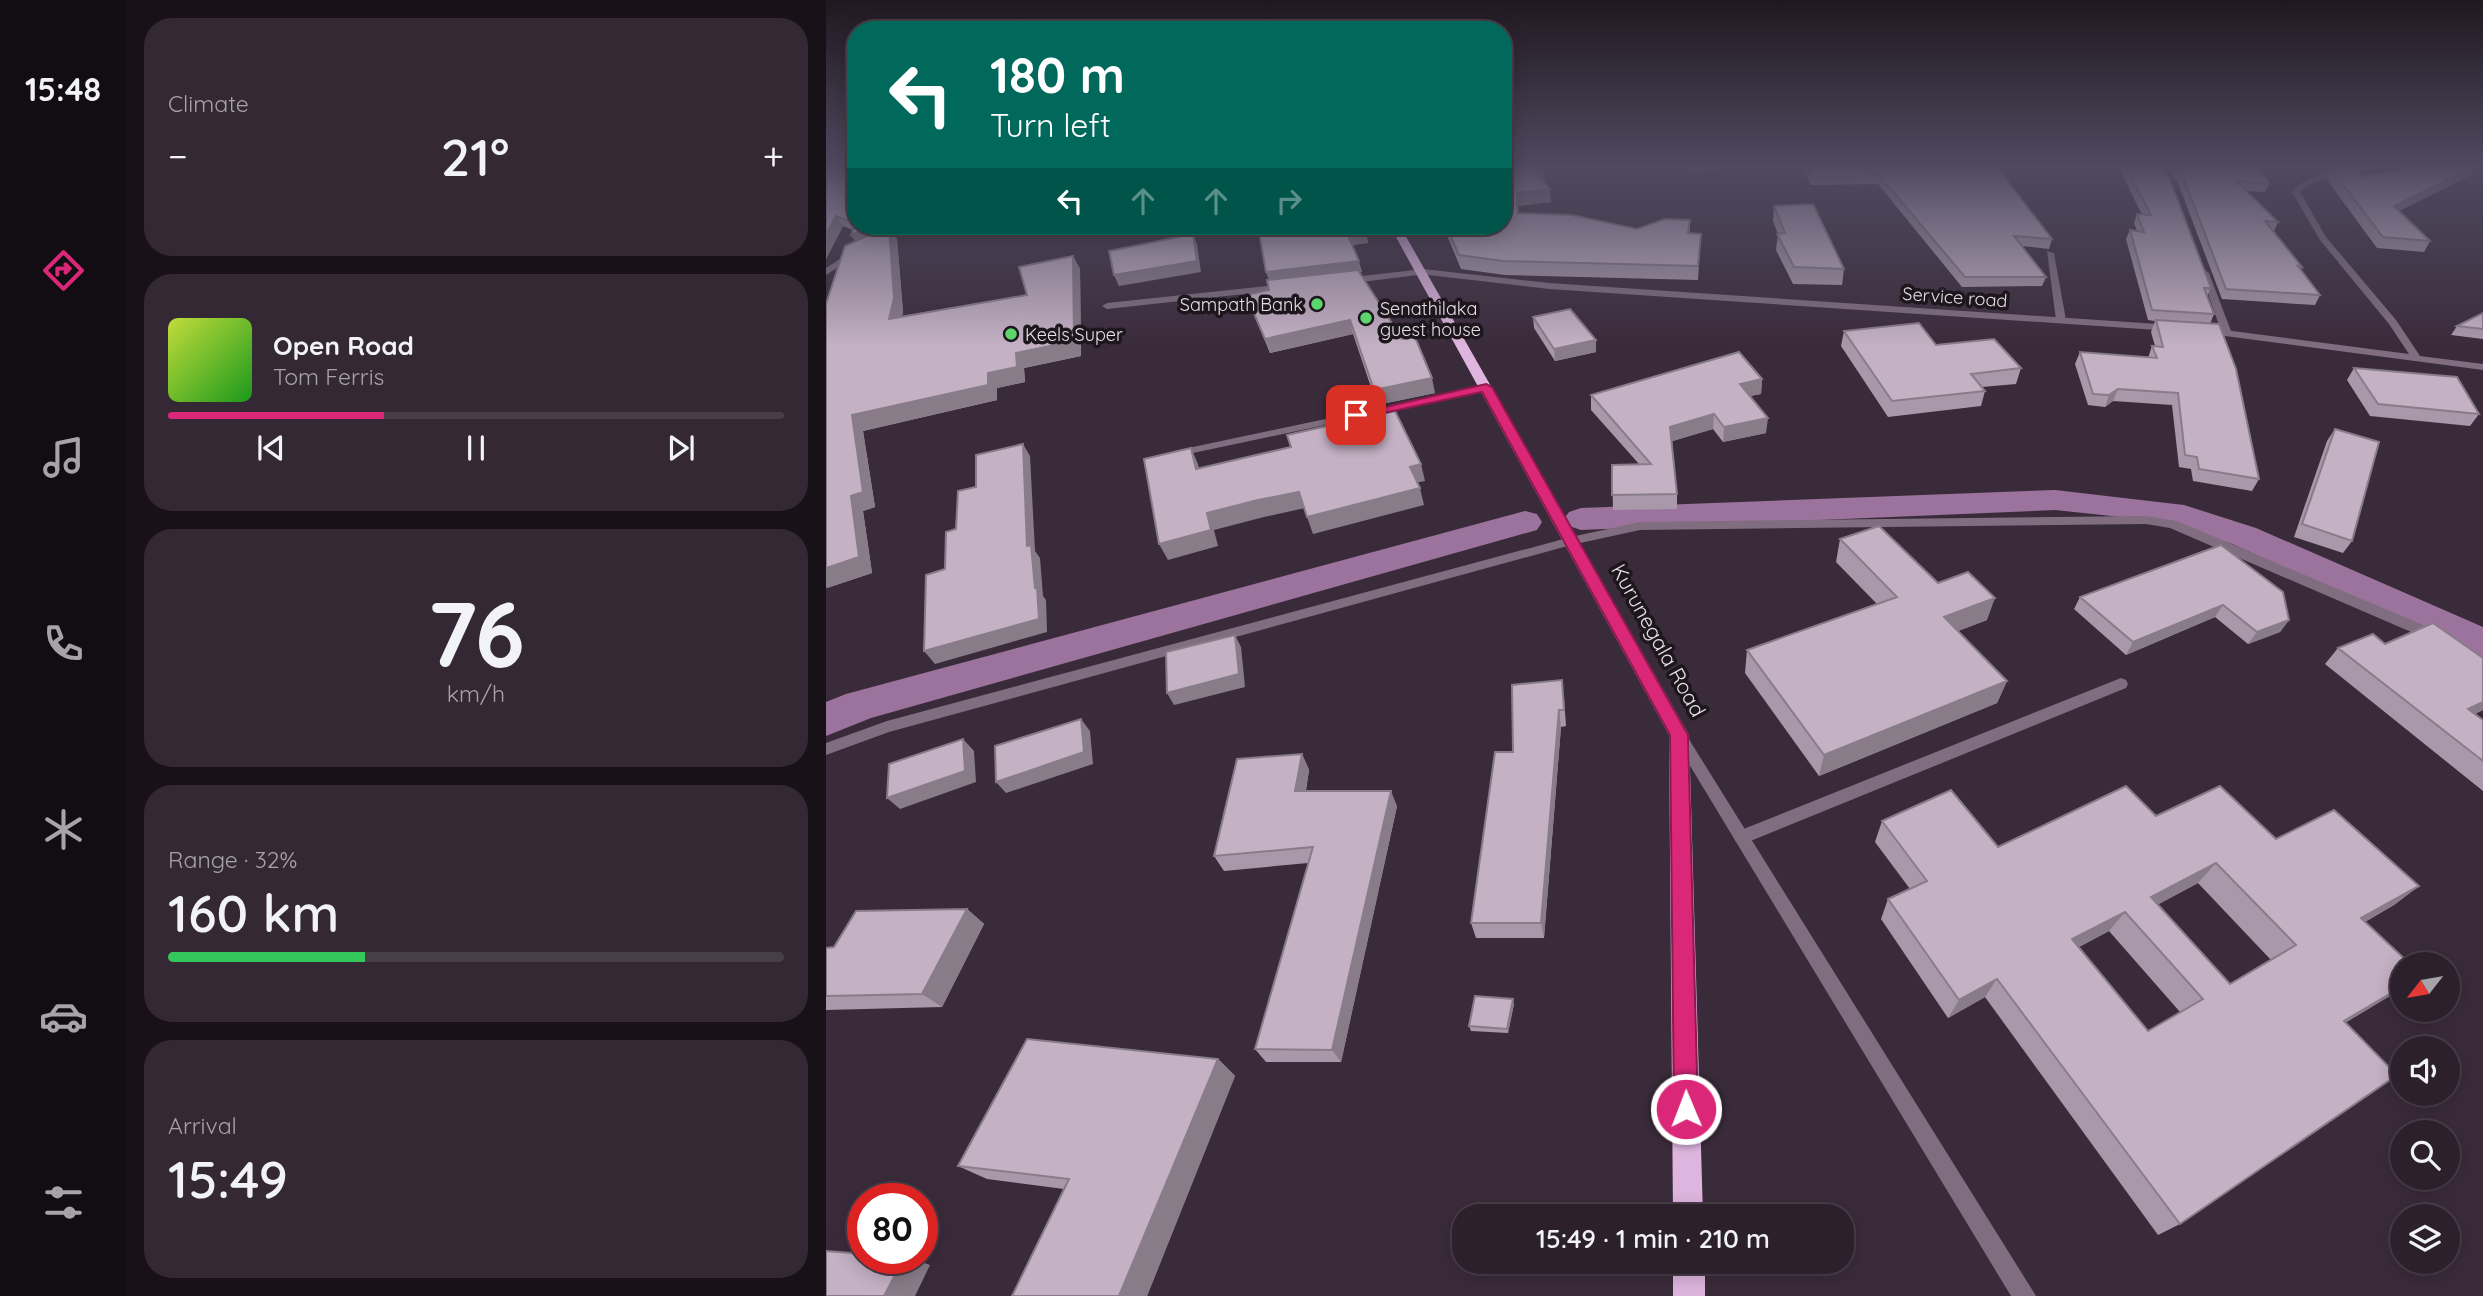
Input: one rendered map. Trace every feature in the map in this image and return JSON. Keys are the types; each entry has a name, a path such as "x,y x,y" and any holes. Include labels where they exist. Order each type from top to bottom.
{"highway":[{"name":"Kurunegala Road","path":"1400,235 1679,735 1688,1204"},
{"path":"1689,1274 1689,1296"}],"street":[{"path":"2316,226 2393,322 2416,358"},
{"path":"826,272 844,258 894,235"},
{"path":"2050,253 2061,320"},
{"path":"2199,257 2226,331"},
{"name":"Service road","path":"1340,281 1423,272 1563,287 2226,331 2483,367"},
{"path":"1107,306 1299,286"},
{"path":"1162,456 1486,387"},
{"path":"826,749 887,727 1571,541 1640,526 1700,523 2146,520 2173,524 2450,643"},
{"path":"1742,837 2121,684"},
{"path":"1679,735 2024,1296"}],"building":[{"path":"1512,226 1625,226 1637,229 1644,226 1689,226 1688,233 1701,234 1698,266 1503,261 1459,255 1450,235 1512,235"},
{"path":"1782,226 1824,226 1844,269 1794,267 1777,234 1785,233"},
{"path":"1922,226 2042,226 2052,239 2014,236 2046,277 1965,277"},
{"path":"2142,226 2188,226 2211,288 2204,288 2214,314 2152,310 2130,230 2144,232"},
{"path":"2202,226 2269,226 2302,267 2298,266 2320,295 2226,289"},
{"path":"2375,226 2415,226 2430,241 2383,237"},
{"path":"869,235 890,235 894,298 889,319 1027,295 1019,267 1073,256 1074,341 1016,353 1017,367 988,373 988,385 852,415 863,492 851,496 859,557 826,568 826,304 845,246"},
{"path":"1193,235 1197,261 1114,275 1109,251"},
{"path":"1260,235 1348,235 1359,261 1266,272"},
{"path":"1358,270 1402,339 1415,337 1432,378 1374,390 1350,320 1265,339 1246,295 1269,290 1267,280"},
{"path":"1570,309 1596,340 1554,349 1533,317"},
{"path":"2483,313 2483,329 2457,326"},
{"path":"2156,320 2219,324 2236,369 2259,479 2199,469 2197,457 2185,455 2178,393 2118,389 2109,395 2093,394 2080,352 2157,358 2152,346 2163,347"},
{"path":"1919,323 1936,345 1994,339 2021,368 1971,374 1985,391 1892,401 1844,331"},
{"path":"1739,352 1762,379 1740,384 1768,418 1724,427 1714,414 1670,427 1677,494 1612,495 1612,465 1651,464 1591,395"},
{"path":"2354,368 2457,377 2479,414 2378,404"},
{"path":"1395,411 1421,464 1410,467 1420,488 1307,517 1299,492 1258,500 1207,513 1211,530 1159,544 1144,459 1191,448 1196,469 1291,447 1287,435"},
{"path":"2335,429 2379,442 2352,541 2302,524"},
{"path":"1023,444 1027,546 1031,545 1039,619 924,651 926,575 945,569 946,532 956,529 958,491 976,487 976,455"},
{"path":"1879,526 1938,583 1968,572 1995,598 1944,617 2007,681 1824,755 1747,650 1897,597 1840,539"},
{"path":"2221,545 2283,592 2289,620 2257,632 2223,605 2133,642 2080,597"},
{"path":"2433,623 2483,658 2483,702 2468,709 2483,720 2483,761 2338,648 2373,634 2385,644"},
{"path":"1235,635 1239,674 1167,693 1166,652"},
{"path":"1562,680 1564,710 1559,710 1541,923 1471,923 1495,752 1513,752 1512,685"},
{"path":"1081,719 1084,752 996,782 995,746"},
{"path":"963,739 965,771 887,798 889,764"},
{"path":"1302,754 1295,791 1391,791 1332,1050 1255,1049 1313,847 1214,856 1237,759"},
{"path":"2126,786 2156,816 2220,786 2276,839 2334,810 2419,886 2361,918 2397,952 2390,952 2390,994 2344,1021 2390,1068 2390,1080 2180,1224 1997,979 1959,1000 1888,899 1927,881 1882,821 1951,790 1998,847","holes":["2216,863 2296,945 2230,984 2151,897","2125,912 2203,999 2148,1031 2072,939"]},
{"path":"967,909 922,994 826,996 826,948 834,947 856,911"},
{"path":"1475,996 1513,999 1507,1029 1469,1026"},
{"path":"1027,1039 1218,1059 1119,1296 1012,1296 1069,1179 958,1166"},
{"path":"826,1251 847,1253 847,1274 896,1274 884,1296 826,1296"}],"waterway":[{"path":"1581,519 2055,500 2172,512 2244,536 2483,643"},
{"path":"826,720 860,705 1525,522"}],"place":[{"name":"Sampath Bank","path":"1317,304"},
{"name":"Senathilaka guest house","path":"1366,318"},
{"name":"Keels Super","path":"1011,334"}],"route":[{"path":"1356,415 1486,387 1679,735 1686,1109"}]}
